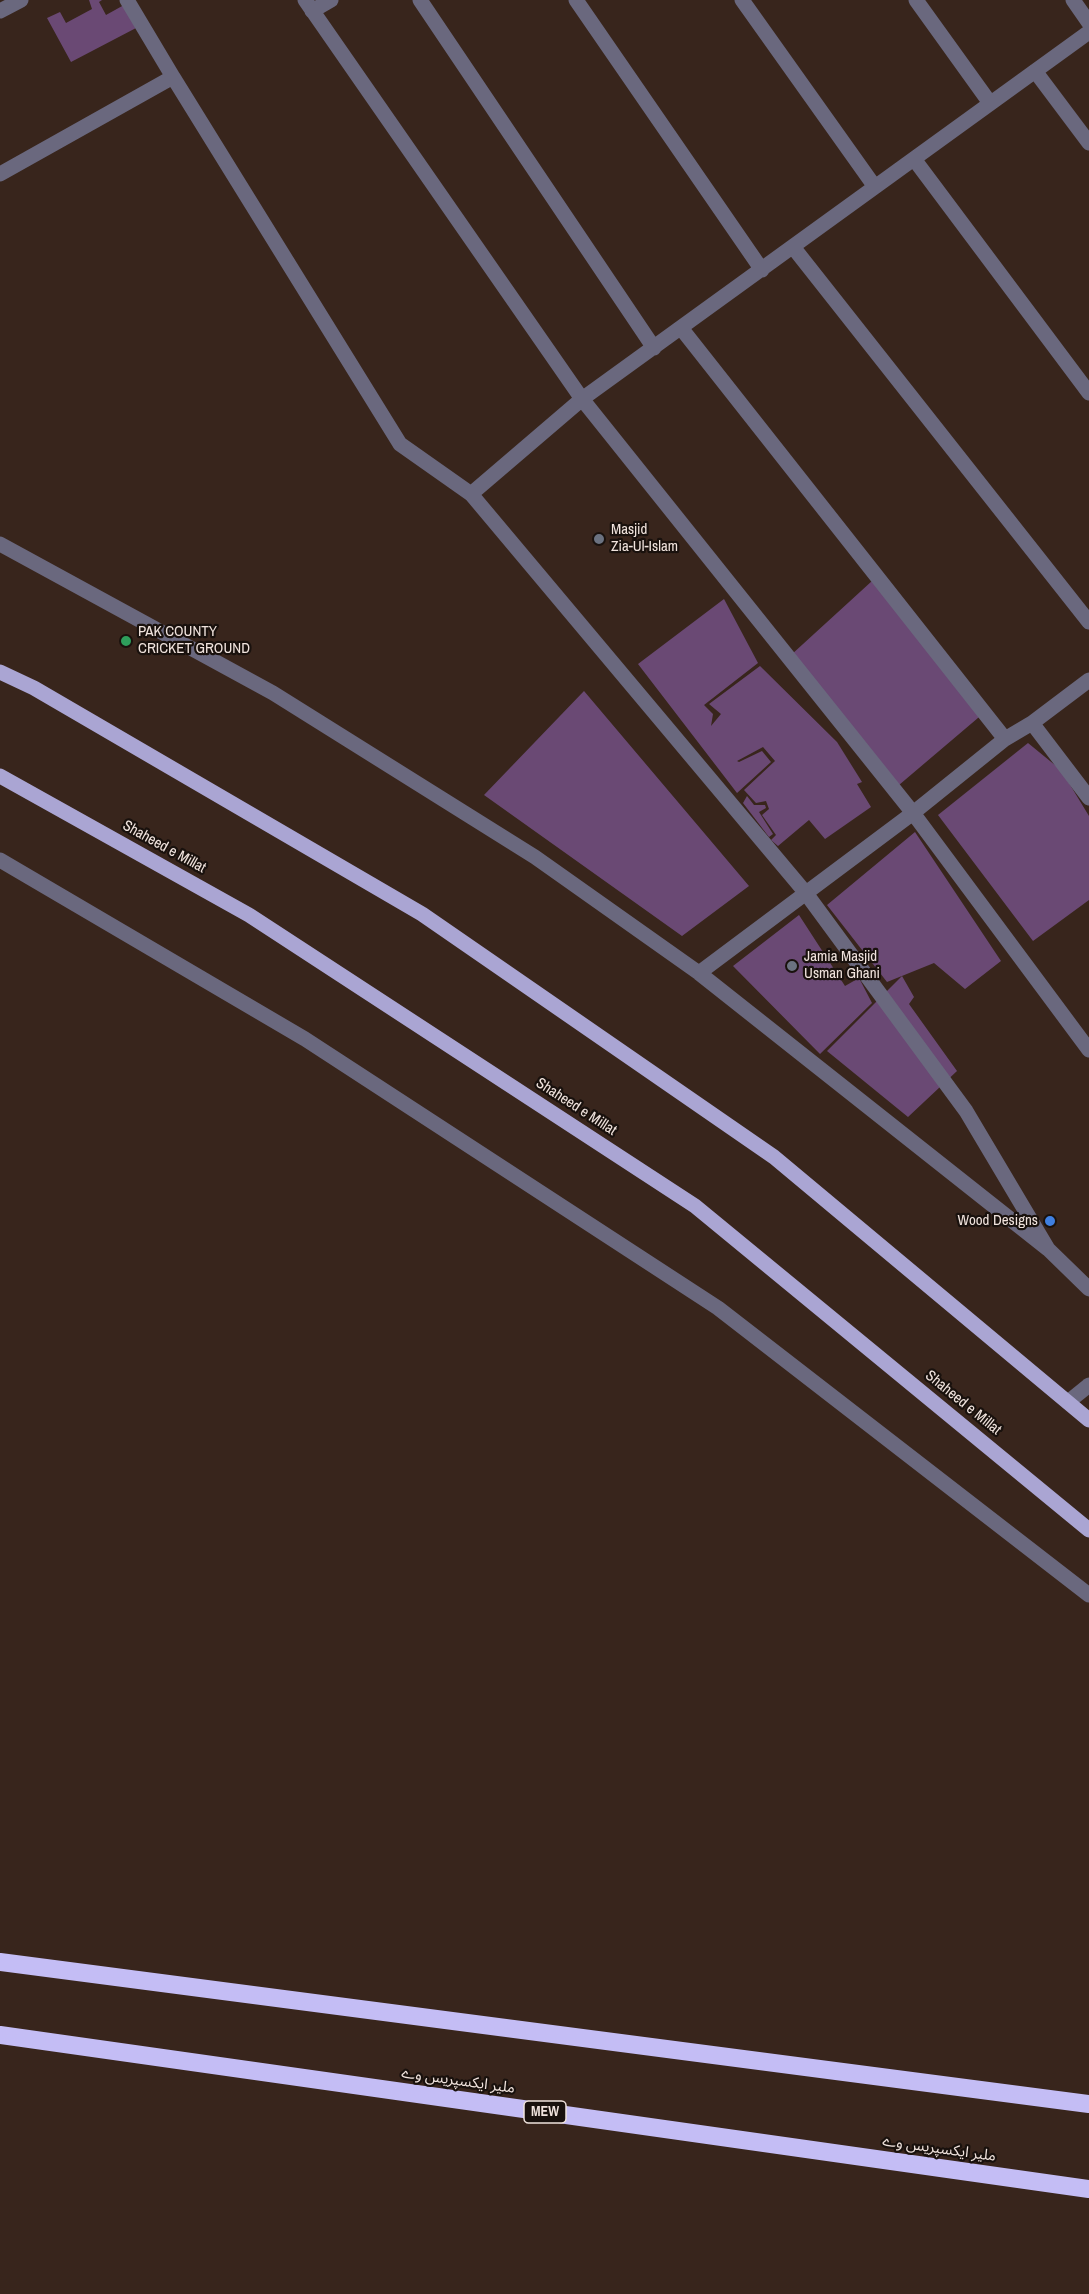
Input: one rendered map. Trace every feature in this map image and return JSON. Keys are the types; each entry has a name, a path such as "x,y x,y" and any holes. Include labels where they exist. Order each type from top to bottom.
{"highway":[{"path":"0,1962 1089,2104"},
{"name":"ملیر ایکسپریس وے","path":"0,2035 1089,2189"}],"main road":[{"path":"0,672 34,688 422,914 774,1157 1089,1420"},
{"name":"Shaheed e Millat","path":"0,776 249,915 695,1206 1089,1530"}],"street":[{"path":"0,11 21,0"},
{"path":"127,0 400,444 471,494 805,892 966,1111 1048,1249"},
{"path":"331,0 308,6 582,399 913,813 1089,1050"},
{"path":"420,0 654,348"},
{"path":"576,0 762,270"},
{"path":"742,0 875,187"},
{"path":"915,0 990,104"},
{"path":"1072,0 1089,23"},
{"path":"471,494 582,399 1089,32"},
{"path":"1035,71 1089,143"},
{"path":"0,174 173,77"},
{"path":"914,159 1089,393"},
{"path":"793,247 1089,622"},
{"path":"681,328 1005,738"},
{"path":"0,544 273,693 535,857 699,973 1048,1249 1089,1289"},
{"path":"699,973 913,813 1005,738 1032,723 1089,680"},
{"path":"1032,723 1089,798"},
{"path":"0,860 305,1039 718,1308 1089,1595"},
{"path":"1068,1402 1089,1385"}],"building":[{"path":"89,0 102,0 99,2 106,15 124,5 136,28 71,62 47,18 60,12 66,23 92,9"},
{"path":"872,581 985,712 899,785 791,655"},
{"path":"724,599 758,663 704,705 713,714 711,726 721,714 709,704 760,666 837,742 862,782 857,784 871,807 825,839 809,820 778,846 771,840 776,835 762,815 769,809 766,801 756,803 744,790 775,761 763,747 737,761 762,751 771,762 737,793 638,664"},
{"path":"584,691 749,886 682,936 484,795"},
{"path":"1028,743 1061,770 1089,816 1089,900 1033,941 938,815"},
{"path":"747,796 754,805 765,805 766,808 759,812 773,834 769,837 743,803"},
{"path":"915,832 1001,961 965,989 934,963 887,982 827,905"},
{"path":"799,915 845,986 859,978 872,1003 820,1054 733,966"},
{"path":"902,976 914,997 909,1004 957,1071 908,1117 827,1051"}],"place":[{"name":"Masjid Zia-Ul-Islam","path":"599,539"},
{"name":"PAK COUNTY CRICKET GROUND","path":"126,641"},
{"name":"Jamia Masjid Usman Ghani","path":"792,966"},
{"name":"Wood Designs","path":"1050,1221"}]}
